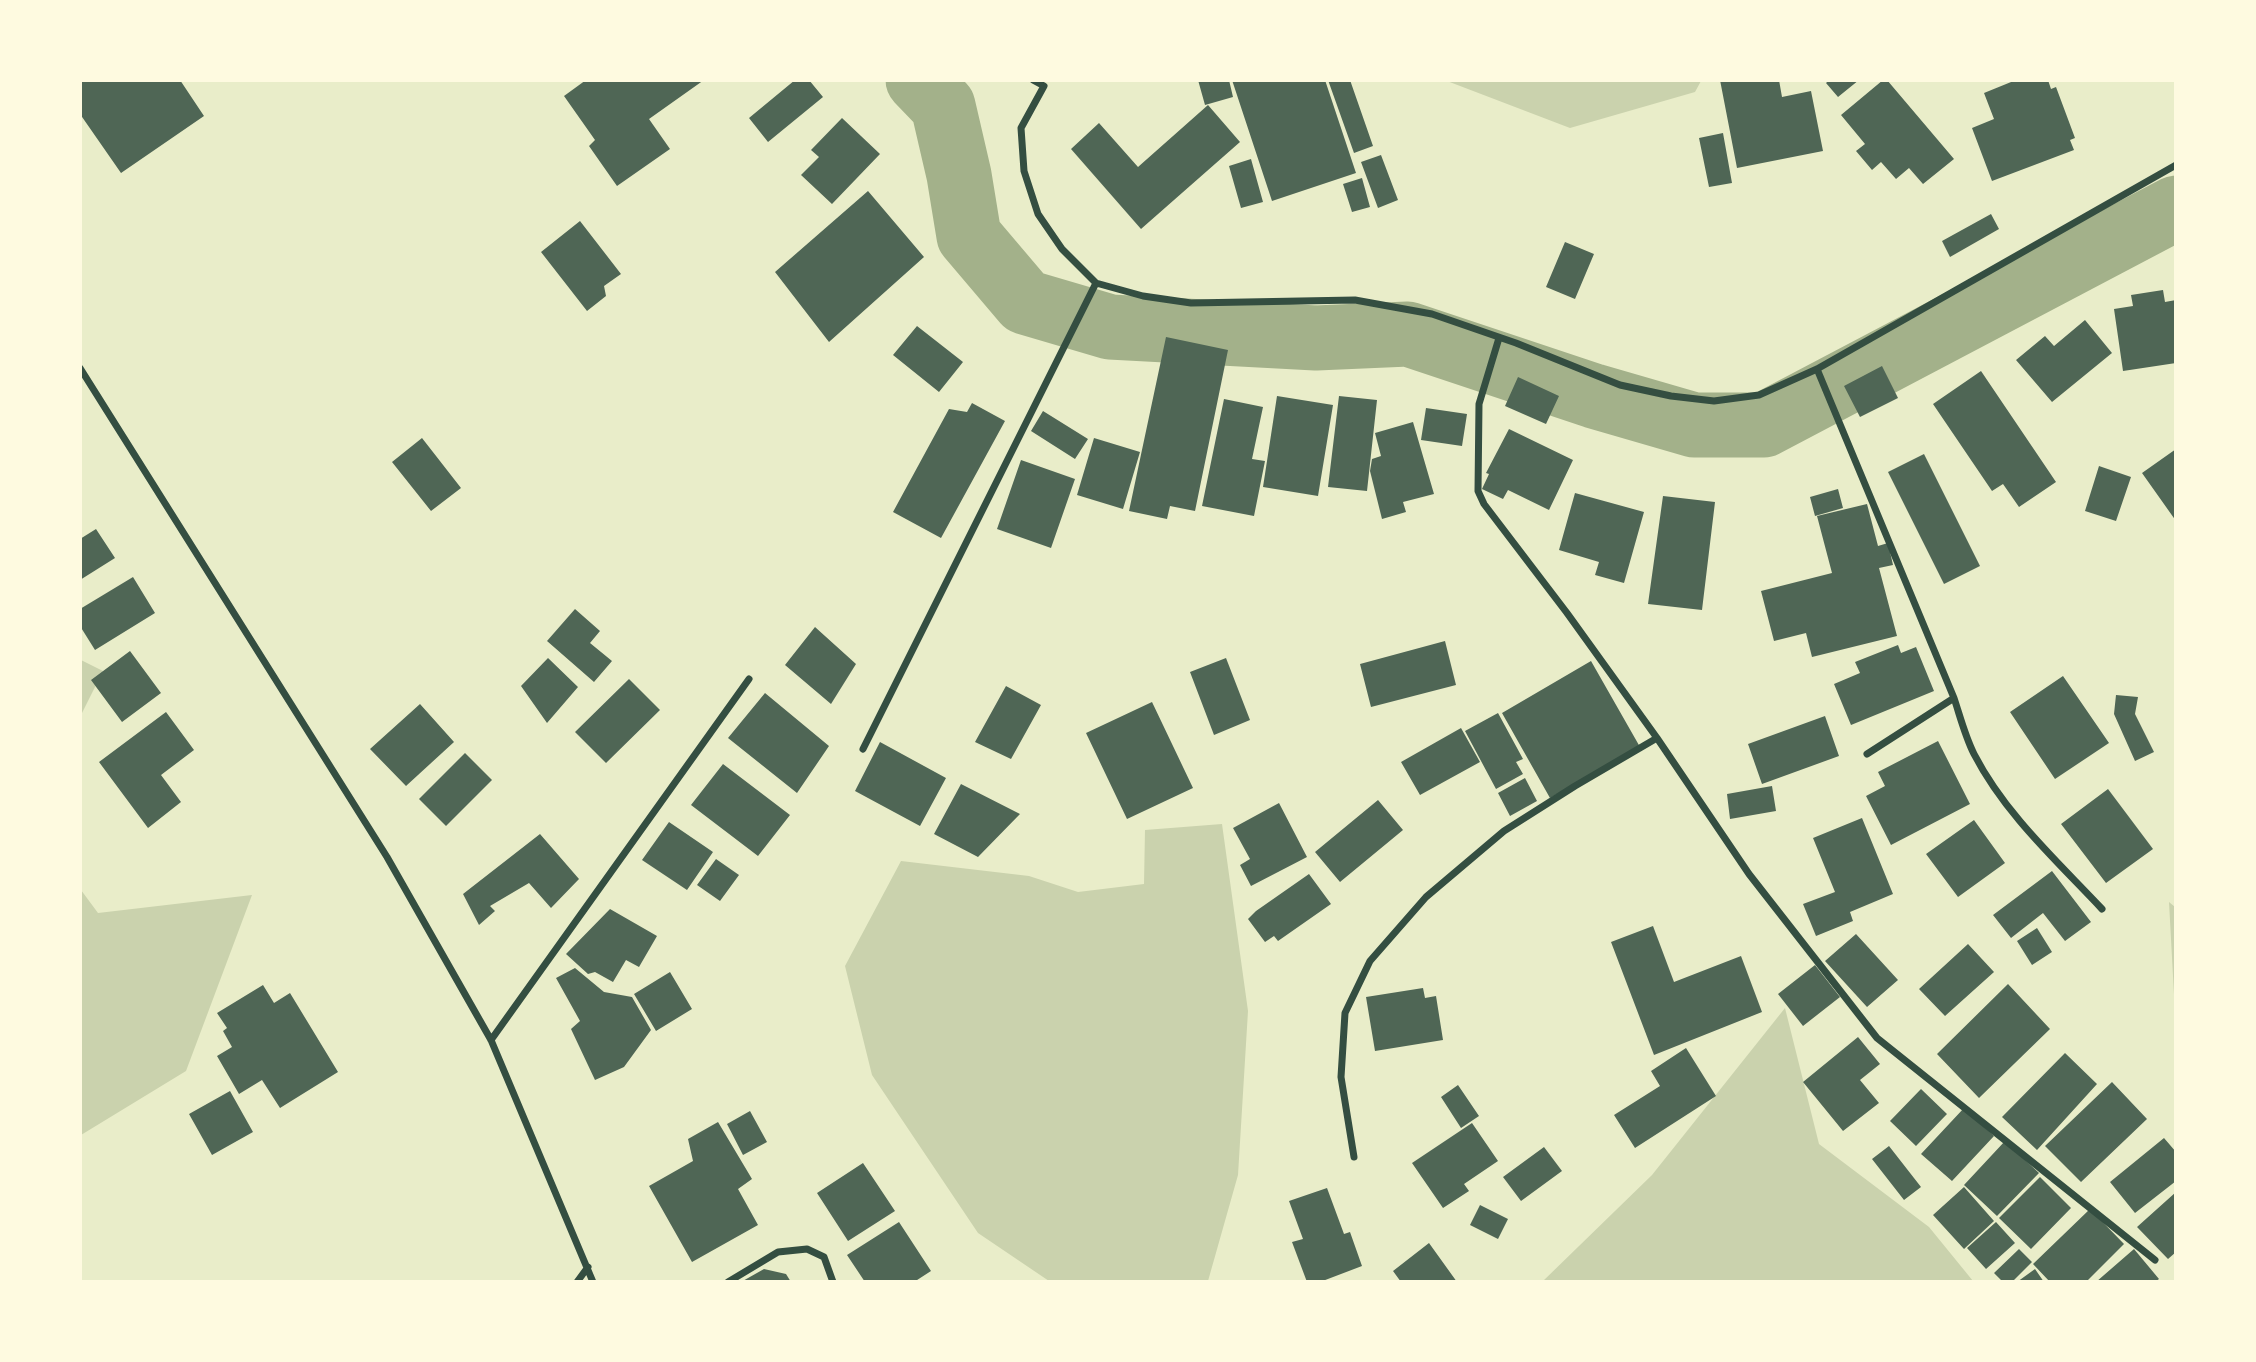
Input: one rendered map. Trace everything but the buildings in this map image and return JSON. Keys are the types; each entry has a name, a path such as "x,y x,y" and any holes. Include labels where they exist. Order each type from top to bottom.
{"street":[{"path":"1033,80 1046,83 1021,128 1024,171 1038,214 1062,249 1095,284 1143,296 1191,303 1355,300 1432,314 1620,385 1671,396 1714,401 1759,395 1818,371 2175,165"},
{"path":"863,749 1095,284"},
{"path":"1499,339 1479,404 1478,491 1484,504 1657,738 1749,874 1877,1038 2155,1260"},
{"path":"80,368 387,857 491,1040 593,1282"},
{"path":"1818,371 1954,698 1973,752 1993,787 2020,821 2102,909"},
{"path":"491,1040 749,680"},
{"path":"1867,754 1954,698"},
{"path":"1354,1157 1341,1077 1345,1013 1370,961 1426,897 1504,831 1657,738"},
{"path":"729,1282 778,1252 807,1249 824,1257 833,1282"},
{"path":"577,1282 588,1267"}],"green space":[{"path":"1701,80 1695,92 1570,128 1447,81"},
{"path":"81,660 103,671 81,715"},
{"path":"1222,824 1248,1011 1238,1175 1208,1281 1049,1281 978,1233 872,1075 845,966 901,861 1029,876 1078,892 1144,884 1145,830"},
{"path":"81,890 98,913 252,895 186,1071 81,1135"},
{"path":"2169,902 2175,907 2175,1013"},
{"path":"1785,1008 1819,1144 1929,1227 1973,1281 1542,1282 1652,1175"}],"waterway":[{"path":"918,80 943,106 959,175 969,236 1025,302 1110,327 1316,338 1408,334 1594,396 1694,425 1764,425 2176,208"}]}
